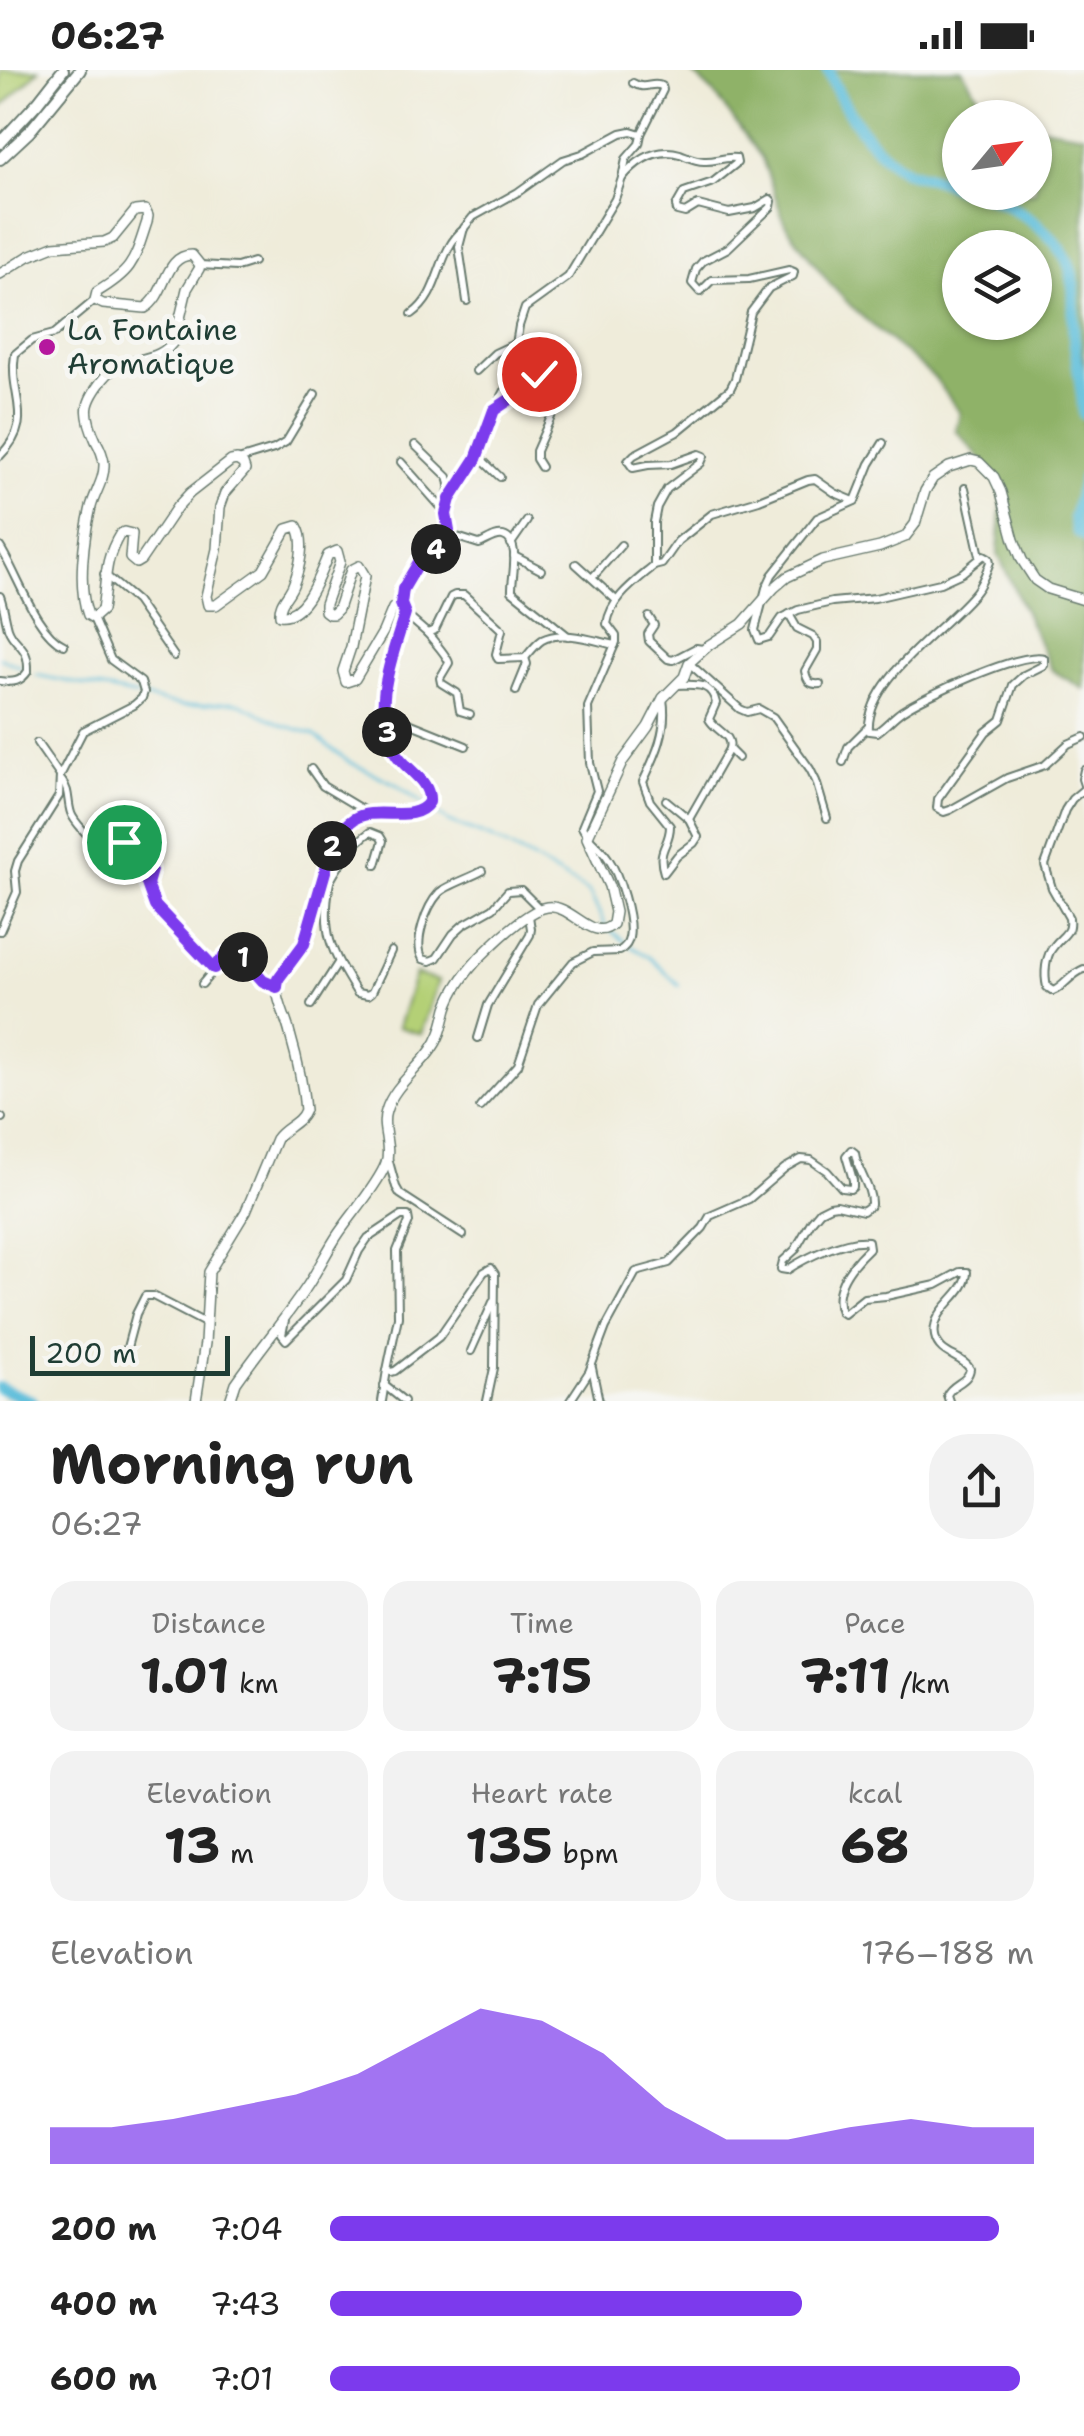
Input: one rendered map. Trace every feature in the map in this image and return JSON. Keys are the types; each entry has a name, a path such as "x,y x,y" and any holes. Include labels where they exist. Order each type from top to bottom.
{"highway":[{"path":"0,143 62,70"},
{"path":"0,159 80,70"}],"main road":[{"path":"0,274 54,246 104,242 113,238 135,211 145,210 147,222 132,264 124,275 97,292 96,300 145,308 156,300 178,258 192,255 200,265 187,288 172,346 161,354 132,360 111,370 88,402 86,413 104,466 84,551 88,615 93,618 102,610 104,574 120,534 132,534 130,558 136,563 190,493 237,460 245,470 225,493 220,507 217,549 206,596 208,605 216,605 258,576 286,529 297,526 303,539 296,576 280,605 280,616 300,608 333,551 337,551 340,562 325,611 333,614 338,609 354,567 359,566 365,576 352,646 343,671 346,682 355,679 383,632 392,608 403,609 384,684 384,712 393,748 424,783 430,798 424,809 414,813 357,817 340,834 333,844 327,880 304,944 278,979 304,1114 276,1139 234,1236 213,1264 196,1401"},
{"path":"230,1401 236,1383 381,1173 388,1158 386,1110 432,1050 448,1004 481,956 528,916 550,906 570,912 600,931 609,927 615,912 610,886 588,838 590,828 622,761 663,698 684,677 689,663 742,624 787,577 810,565 880,547 905,536 915,524 933,478 949,467 971,460 979,462 994,477 1014,540 1035,580 1048,590 1084,600"}],"street":[{"path":"447,512 454,490 477,455 510,380 526,308 568,277 610,208 626,159 640,144 663,90 658,84 643,87 633,82"},
{"path":"412,314 427,300 453,237 482,211 564,160 621,133 641,134"},
{"path":"622,178 639,160 656,154 673,153 707,162 734,157 737,163 716,180 684,192 676,212 685,214 698,205 728,213 760,206 770,199 771,207 728,248 703,262 692,282 700,292 712,280 794,272 769,288 750,312 730,389 677,432 628,461 633,468 704,456 662,496 654,522 654,566"},
{"path":"464,228 459,247 467,302"},
{"path":"200,265 237,266 253,262"},
{"path":"0,456 15,439 20,423 15,354 32,340 54,334 96,300"},
{"path":"476,372 501,349 512,345 516,348"},
{"path":"494,410 537,378 547,354 557,353 558,400 536,451 541,467"},
{"path":"237,460 274,450 286,442 315,394"},
{"path":"883,443 855,501 817,518 768,581 755,630 759,640 769,637 776,623 808,606 874,598 940,582 970,568 980,556"},
{"path":"415,445 450,480 446,496 448,535 438,548"},
{"path":"477,455 500,478"},
{"path":"401,462 447,512"},
{"path":"480,1107 518,1064 538,1005 572,962 593,952 620,951 628,941 629,926 616,871 600,847 583,832 582,823 597,791 590,764 588,707 615,645 616,636 606,620 616,600 654,566 662,564 678,541 712,514 816,479 855,501"},
{"path":"965,488 980,556"},
{"path":"511,544 527,521"},
{"path":"470,714 460,711 456,693 441,683 448,658 403,609 403,589 427,555 459,536 479,544 503,536 511,544 514,556 512,591 569,637"},
{"path":"592,578 621,545"},
{"path":"0,547 44,627 53,640 64,645"},
{"path":"514,556 541,570"},
{"path":"842,762 848,747 868,728 882,690 895,671 978,588 990,562 987,556 980,556"},
{"path":"576,564 616,600"},
{"path":"104,574 136,602 174,656"},
{"path":"428,634 435,630 451,597 464,595 502,630 496,658 525,658 541,640 569,637 615,645"},
{"path":"0,596 8,629 19,641 29,664 19,680 0,682"},
{"path":"789,614 797,628 817,642 817,650 805,671 808,682 820,684"},
{"path":"649,616 654,624 649,641 668,659 696,648 704,650"},
{"path":"0,932 17,892 18,862 58,796 60,778 83,731 139,702 144,692 137,677 108,655 93,618"},
{"path":"868,728 877,732 904,709 1000,664 1036,656 1044,658 1044,666 1013,685 1001,720 986,732 938,799 938,808 944,812 1007,778 1045,765 1068,744 1084,737"},
{"path":"516,691 527,664 525,658"},
{"path":"689,663 740,709 759,709 772,717 814,776 826,818"},
{"path":"676,685 697,683 712,693 716,704 709,718 730,739 729,749 689,819"},
{"path":"663,698 660,748 643,782 650,802 670,826 662,849 664,873 698,836 689,819 666,800"},
{"path":"384,712 466,746"},
{"path":"36,743 66,786 72,815 97,844 124,842 150,864 147,884 155,906 214,968"},
{"path":"729,749 738,758"},
{"path":"311,769 322,786 368,814"},
{"path":"1084,770 1084,787 1065,810 1045,865 1071,924 1067,935 1050,950 1047,987 1058,990 1071,975 1084,969"},
{"path":"376,865 383,842 370,832 327,880 325,918 338,963 357,992 372,992 391,951"},
{"path":"482,872 444,888 435,898 420,932 419,953 423,960 437,958 453,934 492,908 508,891 520,890 540,909"},
{"path":"0,919 10,912"},
{"path":"478,1038 488,1005 530,935 528,916"},
{"path":"202,984 227,954 237,952 263,981 277,987"},
{"path":"312,1005 338,963"},
{"path":"570,1401 636,1272 669,1263 710,1216 749,1200 784,1168 801,1160 818,1164 842,1188 850,1189 854,1180 846,1156 851,1150 872,1196 868,1210 860,1212 836,1205 820,1211 796,1250 783,1261 782,1270 841,1245 868,1242 870,1248 854,1262 842,1285 837,1303 844,1314 864,1298 936,1285 967,1272 966,1281 943,1308 935,1328 938,1346 964,1360 970,1369 968,1377 948,1390 949,1401"},
{"path":"388,1158 400,1194 463,1235"},
{"path":"286,1314 282,1335 286,1340 346,1280 368,1238 401,1216 408,1216 397,1251 398,1317 382,1401"},
{"path":"387,1370 395,1370 432,1344 489,1268 494,1272 494,1368 487,1401"},
{"path":"125,1356 145,1296 153,1296 206,1324"},
{"path":"471,1350 494,1299"},
{"path":"591,1366 598,1401"},
{"path":"383,1385 404,1401"}],"green space":[{"path":"0,70 39,70 0,109"},
{"path":"689,70 962,70 981,100 942,100 942,210 1052,210 1052,129 1084,134 1084,689 1052,670 998,554 1003,486 956,430 960,413 935,378 830,284 785,224 762,158 714,93"},
{"path":"415,974 438,981 421,1034 398,1027"}],"waterway":[{"path":"828,70 850,113 881,152 909,172 942,181"},
{"path":"1016,210 1048,234 1067,260 1073,283 1074,337 1084,414"},
{"path":"1084,478 1074,518 1077,531 1084,536"},
{"path":"0,658 21,667"},
{"path":"36,675 138,696"},
{"path":"146,698 183,706 232,702 313,734 349,762 396,784 449,822 491,838 589,892 605,925"},
{"path":"611,931 624,941"},
{"path":"630,946 648,956 679,985"},
{"path":"0,1388 32,1401"}],"place":[{"name":"La Fontaine Aromatique","path":"47,347"}],"route":[{"path":"124,842 150,864 146,879 155,906 214,968 227,954 237,952 263,981 277,987 278,979 304,944 333,844 347,825 357,817 378,812 414,813 429,802 430,792 393,748 382,699 405,614 401,596 419,562 446,541 450,499 476,459 494,410 524,390 539,374"}]}
